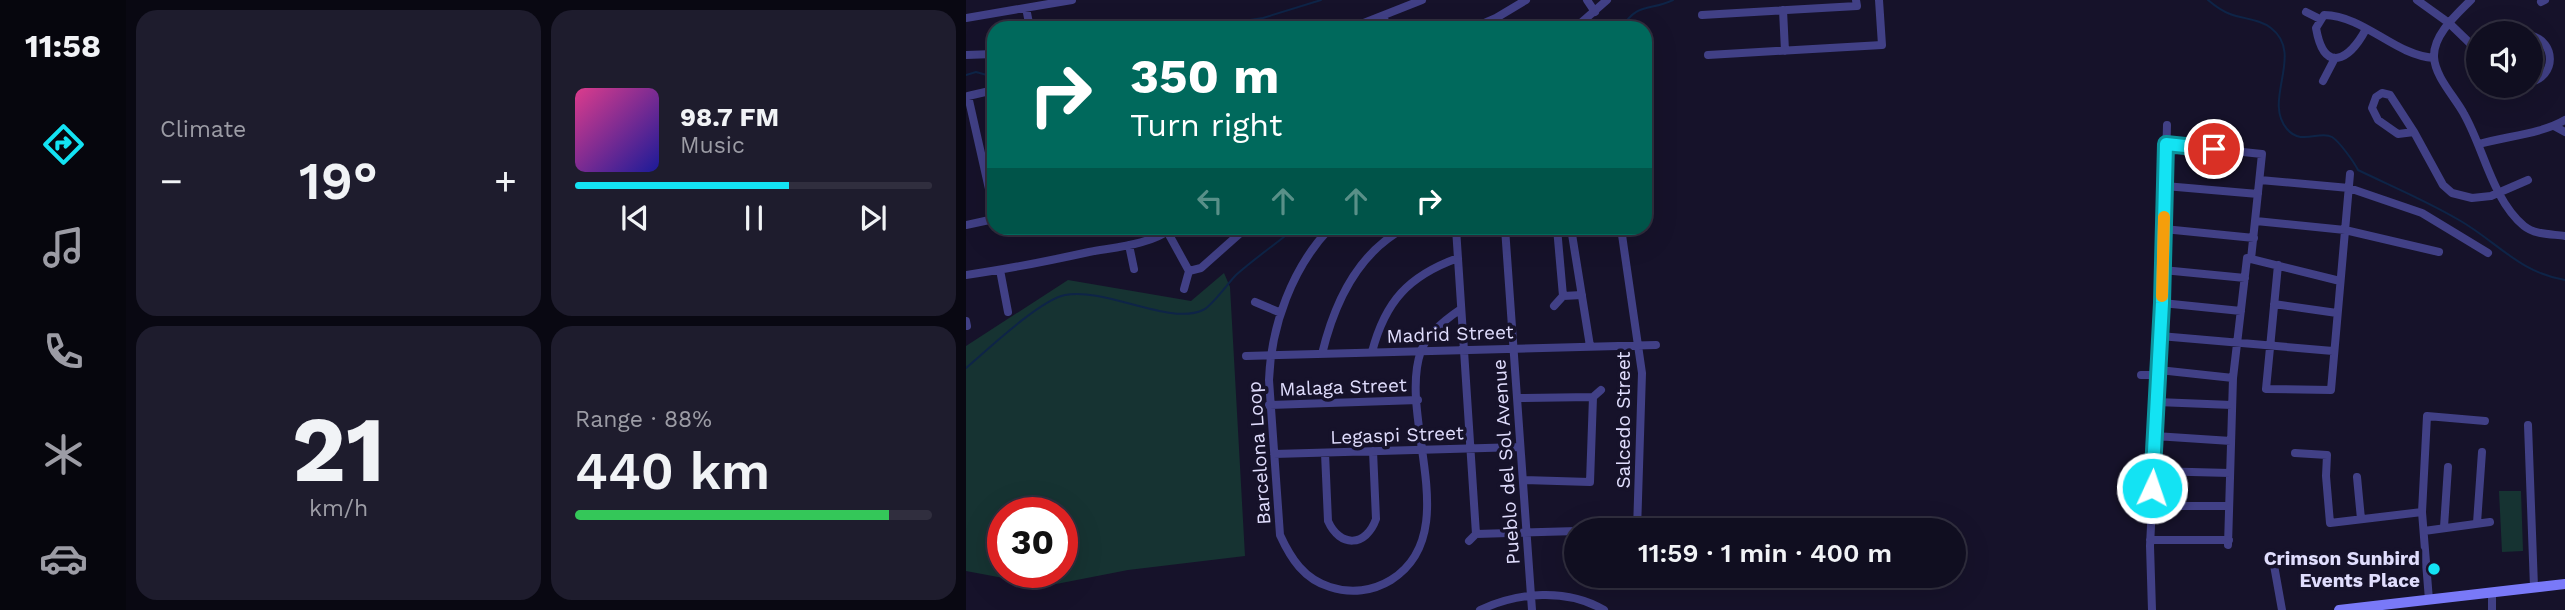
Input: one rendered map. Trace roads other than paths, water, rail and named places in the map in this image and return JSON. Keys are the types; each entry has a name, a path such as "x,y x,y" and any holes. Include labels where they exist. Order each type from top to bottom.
{"street":[{"path":"966,18 1026,8 1040,3 1072,0"},
{"path":"1370,21 1422,0"},
{"path":"1489,21 1525,0"},
{"path":"1587,0 1595,12"},
{"path":"1584,21 1607,0"},
{"path":"1702,15 1857,6 1856,0"},
{"path":"1708,55 1882,45 1879,0"},
{"path":"2417,0 2449,23 2466,39"},
{"path":"2471,0 2449,23 2437,43 2434,58 2439,74 2465,114 2499,193 2524,226 2532,231 2565,236"},
{"path":"1026,8 1029,21"},
{"path":"1783,10 1785,51"},
{"path":"2306,12 2320,19"},
{"path":"2366,29 2351,51 2343,57 2335,58 2330,57 2318,39 2316,28 2324,15 2354,20 2407,50 2434,58"},
{"path":"1383,16 1385,21"},
{"path":"2543,42 2550,52 2543,77"},
{"path":"966,55 987,54"},
{"path":"2323,81 2335,58"},
{"path":"987,92 968,96 987,168"},
{"path":"2414,132 2398,134 2378,120 2372,108 2376,97 2382,93 2390,95 2414,132 2443,186 2452,193 2472,198 2499,193 2528,180"},
{"path":"2367,122 2374,114"},
{"path":"2479,144 2515,134 2542,131 2565,120"},
{"path":"2152,610 2150,540 2162,303 2167,125"},
{"path":"2554,126 2565,132"},
{"path":"2166,144 2262,154 2251,259"},
{"path":"2278,265 2266,389 2331,390 2350,174"},
{"path":"2260,180 2349,188 2422,213 2487,253"},
{"path":"2165,186 2258,194"},
{"path":"966,225 987,220"},
{"path":"2256,221 2345,230 2439,252"},
{"path":"2164,229 2254,238"},
{"path":"966,275 1129,245 1155,235"},
{"path":"1173,235 1189,271 1184,289"},
{"path":"1189,271 1200,268 1237,235"},
{"name":"Barcelona Loop","path":"1325,235 1298,271 1281,313 1270,355 1269,405 1280,535 1290,556 1304,573 1322,585 1338,590 1362,591 1382,586 1402,573 1416,556 1425,537 1427,515 1418,400 1421,351"},
{"path":"1322,354 1338,300 1355,273 1375,250 1395,235"},
{"path":"1456,235 1471,448 1472,538 1564,531"},
{"name":"Pueblo del Sol Avenue","path":"1505,235 1532,610"},
{"path":"1555,306 1563,296 1558,235"},
{"path":"1572,235 1590,346"},
{"name":"Salcedo Street","path":"1622,235 1639,345 1642,416 1638,518"},
{"path":"1129,245 1134,270"},
{"path":"1372,352 1378,330 1391,304 1410,283 1434,267 1458,258"},
{"path":"2150,540 2228,542 2233,378 2247,258 2340,281"},
{"path":"1000,270 1008,312"},
{"path":"2163,270 2245,278"},
{"path":"1563,296 1582,295"},
{"path":"1255,302 1281,313"},
{"path":"2162,303 2241,311"},
{"path":"2274,304 2337,313"},
{"path":"1421,351 1433,332 1461,309"},
{"path":"2160,336 2333,351"},
{"name":"Madrid Street","path":"1246,356 1656,345"},
{"path":"2141,375 2158,372 2233,378"},
{"path":"1517,398 1593,397 1601,390"},
{"path":"1590,482 1593,397"},
{"name":"Malaga Street","path":"1269,405 1418,400"},
{"path":"2157,402 2232,405"},
{"path":"2429,600 2422,512 2427,416 2485,421"},
{"path":"2528,425 2534,587"},
{"path":"2155,436 2231,441"},
{"name":"Legaspi Street","path":"1274,454 1520,447"},
{"path":"1325,453 1328,521 1339,537 1355,540 1363,538 1372,530 1376,519 1373,451"},
{"path":"2477,523 2482,452"},
{"path":"2295,453 2327,455 2330,523 2422,512"},
{"path":"2444,527 2448,467"},
{"path":"2153,471 2230,473"},
{"path":"2357,477 2361,520"},
{"path":"1522,480 1590,482 1597,489"},
{"path":"2152,506 2229,506"},
{"path":"2424,531 2490,523"},
{"path":"2272,554 2281,610"},
{"path":"2339,610 2565,584"},
{"path":"2492,593 2492,610"},
{"path":"1480,610 1531,594 1593,603 1604,610"}],"waterway":[{"path":"1244,21 1263,18 1321,0"},
{"path":"1626,21 1644,8 1673,0"},
{"path":"2208,0 2227,13 2267,25 2280,39 2284,64 2279,105 2281,117 2292,134 2332,137 2358,170 2447,213 2535,271 2565,280"},
{"path":"966,75 976,72 987,75"},
{"path":"966,368 1028,316 1065,295 1099,296 1173,313 1189,314 1203,310 1236,275 1286,235"}],"place":[{"name":"Crimson Sunbird Events Place","path":"2434,569"}]}
